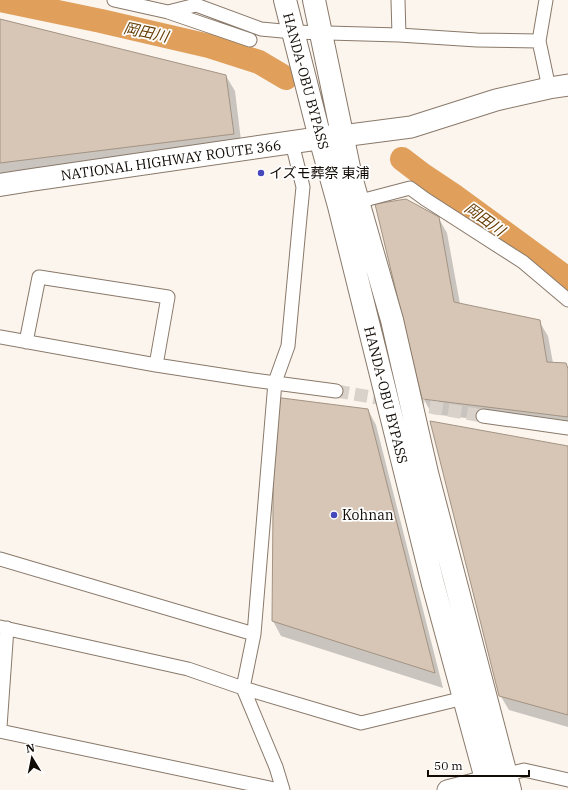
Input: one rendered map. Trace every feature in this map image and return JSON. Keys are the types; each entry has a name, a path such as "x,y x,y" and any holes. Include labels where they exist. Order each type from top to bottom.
{"highway":[{"name":"HANDA-OBU BYPASS","path":"285,0 320,138 348,204 392,320 498,784"},
{"name":"HANDA-OBU BYPASS","path":"314,0 350,177 348,204 433,584 464,698 498,784"},
{"name":"NATIONAL HIGHWAY ROUTE 366","path":"0,185 342,136"}],"main road":[{"path":"342,136 411,126 496,100 559,87"}],"street":[{"path":"114,0 168,12 250,40"},
{"path":"398,0 399,35"},
{"path":"546,0 539,42 559,87"},
{"path":"168,12 197,2 261,29 293,32 399,35 539,42"},
{"path":"283,790 276,768 243,688 254,634 275,382 288,346 303,187 292,142"},
{"path":"348,204 410,188 523,262 568,300"},
{"path":"26,342 39,277 168,298 156,365"},
{"path":"0,337 156,365 336,391"},
{"path":"484,416 568,428"},
{"path":"0,559 254,634"},
{"path":"0,726 4,627 188,669 243,688 361,723 464,698"},
{"path":"0,731 279,790"},
{"path":"446,790 498,784 524,770 568,780"}],"building":[{"path":"0,19 226,75 234,134 0,163"},
{"path":"406,199 439,217 454,302 540,320 547,362 566,363 568,369 568,417 422,399 375,204"},
{"name":"Kohnan","path":"274,397 368,409 435,673 272,621"},
{"path":"430,421 568,446 568,715 499,696"}],"waterway":[{"name":"岡田川","path":"0,0 101,21 209,46 259,62 286,78"},
{"name":"岡田川","path":"402,159 568,279"}],"tunnel":[{"path":"336,391 483,416"}],"place":[{"name":"イズモ葬祭 東浦","path":"261,173"},
{"name":"Kohnan","path":"334,515"}]}
